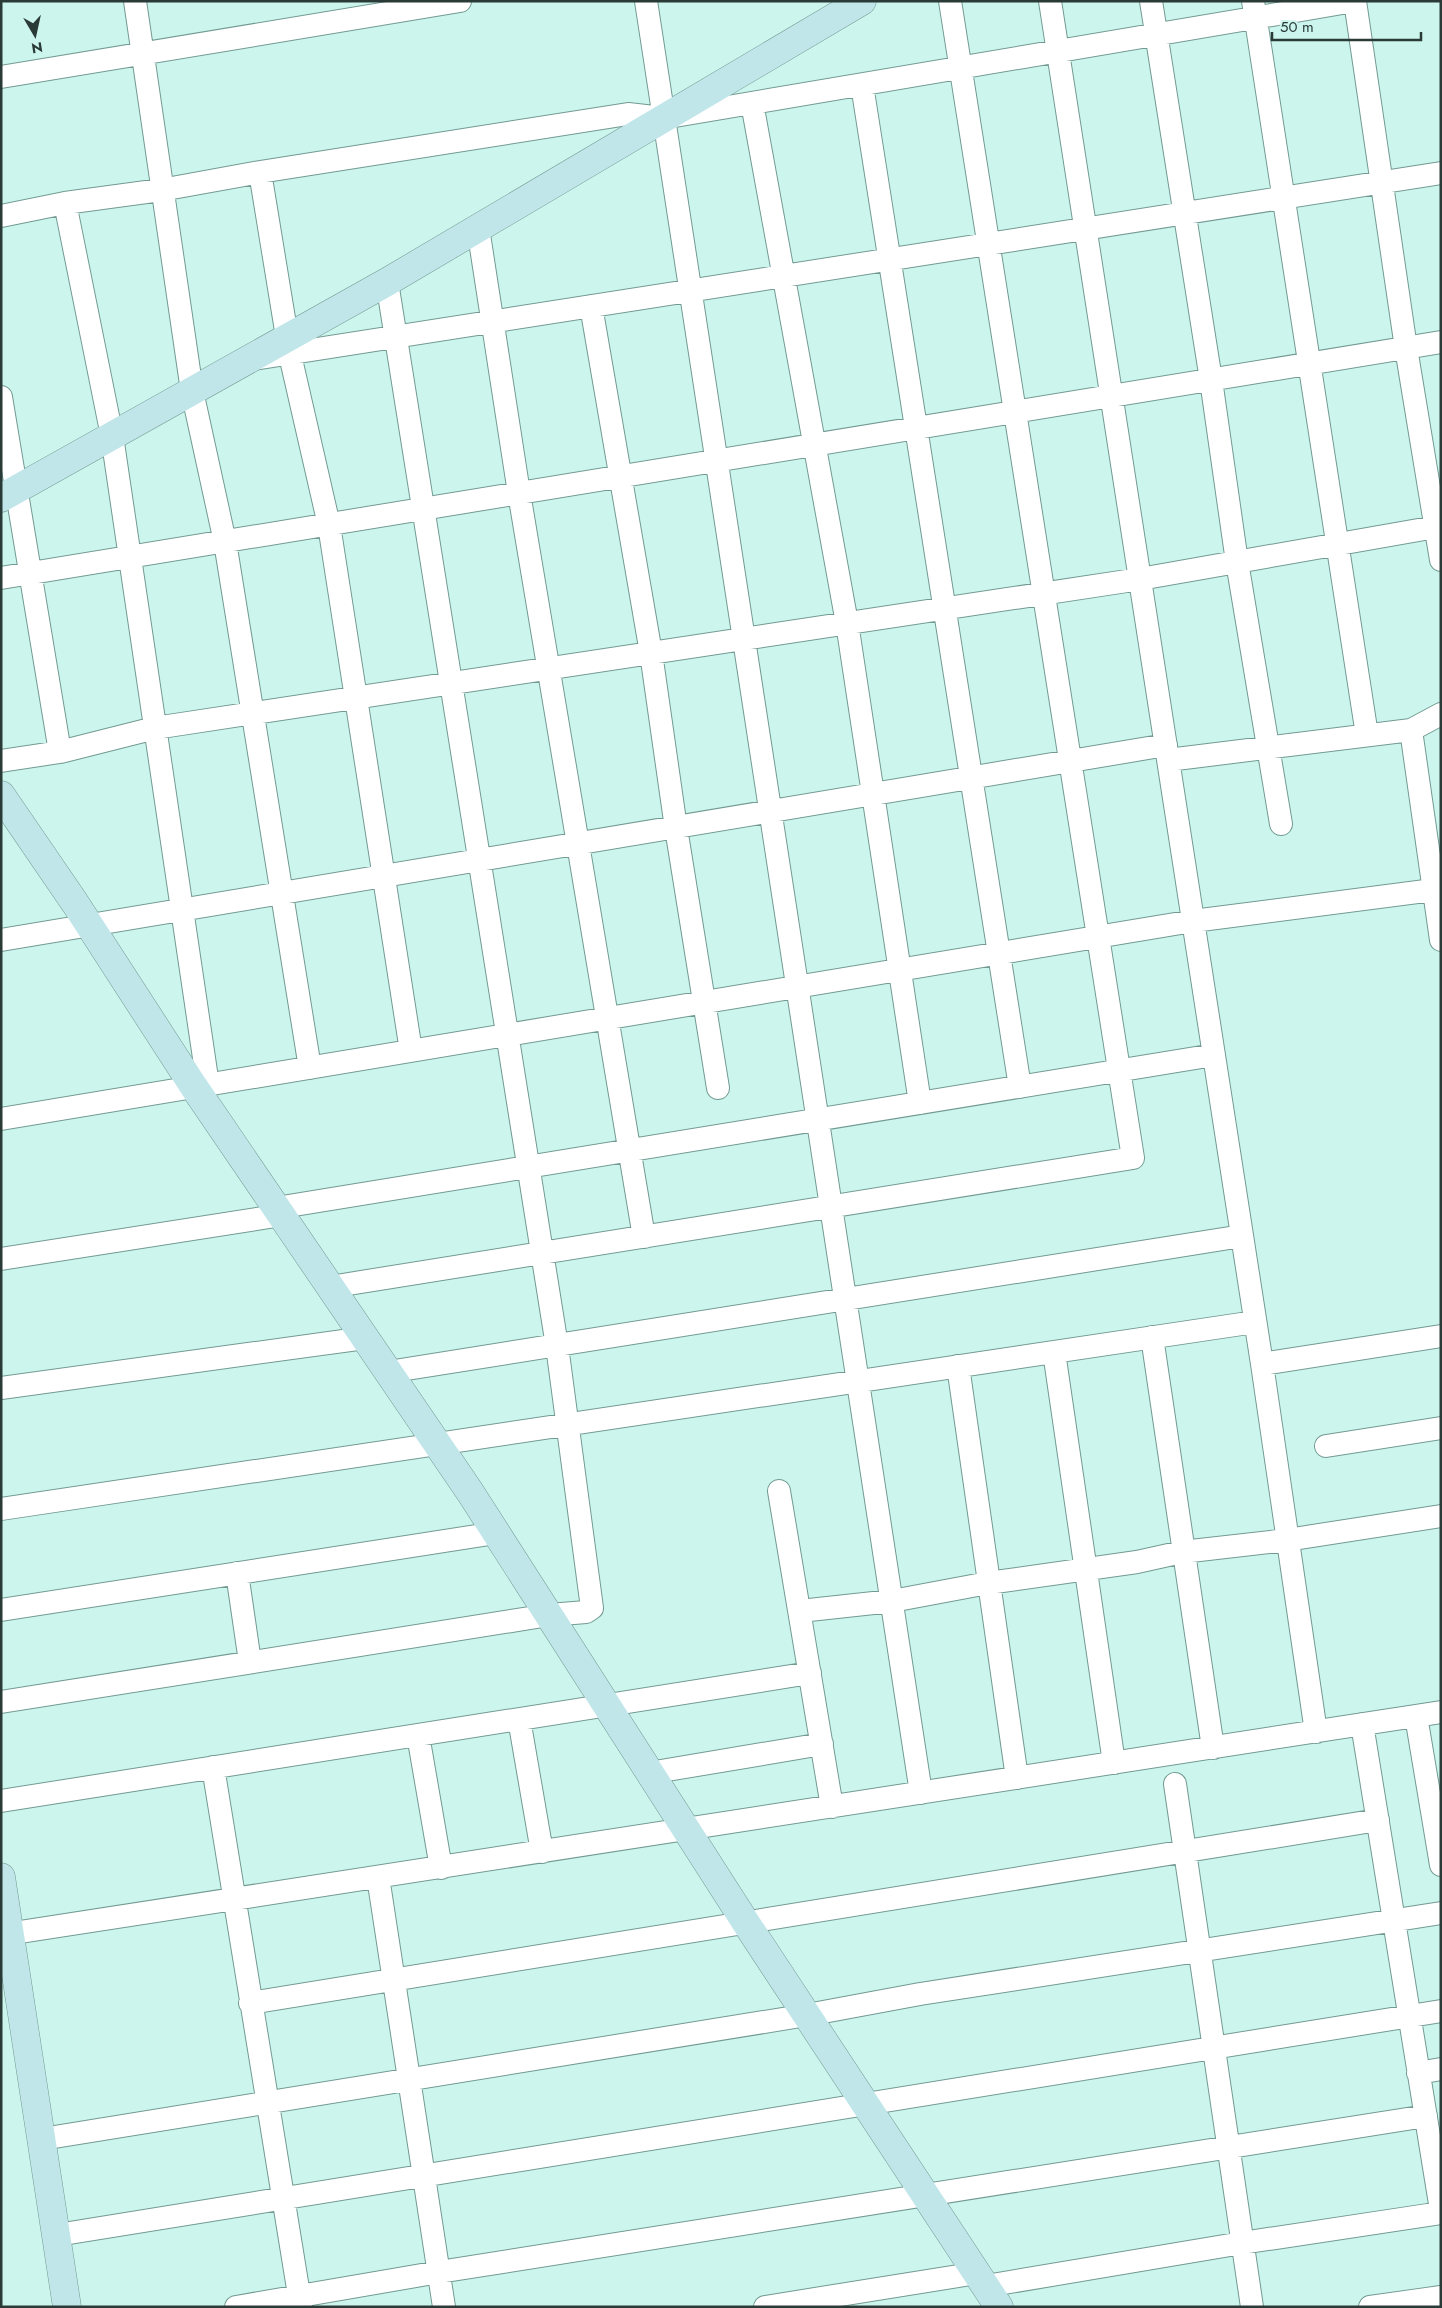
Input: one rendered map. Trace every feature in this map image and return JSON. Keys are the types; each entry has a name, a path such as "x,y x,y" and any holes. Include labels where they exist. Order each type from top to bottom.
{"main road":[{"path":"10,493 248,360 288,347 387,282 862,1"},
{"path":"1,795 201,1086 279,1212 496,1533 746,1923 987,2289"},
{"path":"1,1877 6,1935 42,2139 67,2307"}],"street":[{"path":"135,1 161,190 192,390 225,542 310,1068"},
{"path":"1,77 460,1"},
{"path":"646,1 921,1793"},
{"path":"330,1287 1133,1158 950,1"},
{"path":"1050,1 1262,1364 1316,1732"},
{"path":"1151,1 1211,380 1237,562 1281,824"},
{"path":"1,216 65,203 161,190 260,172 628,114 663,118 1156,35 1254,10 1355,1 1406,348 1438,527 1441,560"},
{"path":"1254,10 1367,735"},
{"path":"862,84 1020,1087"},
{"path":"752,103 847,623 920,1103"},
{"path":"260,172 288,347 329,524 411,1051"},
{"path":"288,347 396,337 494,320 1441,172"},
{"path":"65,203 112,436 183,911 201,1086"},
{"path":"478,228 494,320 519,493 644,1237"},
{"path":"1,1702 549,1615 586,1612 592,1608 557,1346 387,282"},
{"path":"591,306 651,653 676,828 718,1088"},
{"path":"1,578 1441,342"},
{"path":"1,397 10,493 31,573 60,752"},
{"path":"1,761 60,752 155,728 1140,579 1438,527"},
{"path":"1,940 1070,761 1167,753 1269,748 1411,730 1441,714"},
{"path":"1411,730 1437,889 1441,940"},
{"path":"1,1119 1193,921 1437,889"},
{"path":"1,1258 279,1212 528,1167 1214,1055"},
{"path":"388,1372 1242,1236"},
{"path":"1,1509 1255,1322"},
{"path":"1262,1364 1441,1336"},
{"path":"1152,1337 1182,1552 1213,1748"},
{"path":"1,1388 365,1338"},
{"path":"1054,1352 1114,1763"},
{"path":"958,1366 1017,1778"},
{"path":"1326,1446 1441,1428"},
{"path":"779,1491 832,1807"},
{"path":"800,1611 892,1601 988,1583 1138,1562 1182,1552 1288,1540 1441,1516"},
{"path":"1,1610 496,1533"},
{"path":"237,1573 250,1662"},
{"path":"1,1801 810,1673"},
{"path":"6,1935 1441,1712"},
{"path":"1416,1716 1441,1864"},
{"path":"519,1719 542,1852"},
{"path":"765,2307 987,2289 1242,2243 1441,2212 1362,1724"},
{"path":"418,1735 440,1868"},
{"path":"650,1773 822,1744"},
{"path":"213,1768 300,2301"},
{"path":"1175,1784 1212,2048 1229,2148 1252,2307"},
{"path":"250,2003 1378,1820"},
{"path":"378,1877 444,2307"},
{"path":"42,2139 807,2015 920,1994 1441,1913"},
{"path":"56,2235 1441,2011"},
{"path":"1418,2073 1441,2069"},
{"path":"236,2307 300,2301 439,2272 1426,2116"},
{"path":"1370,2307 1441,2297"}]}
